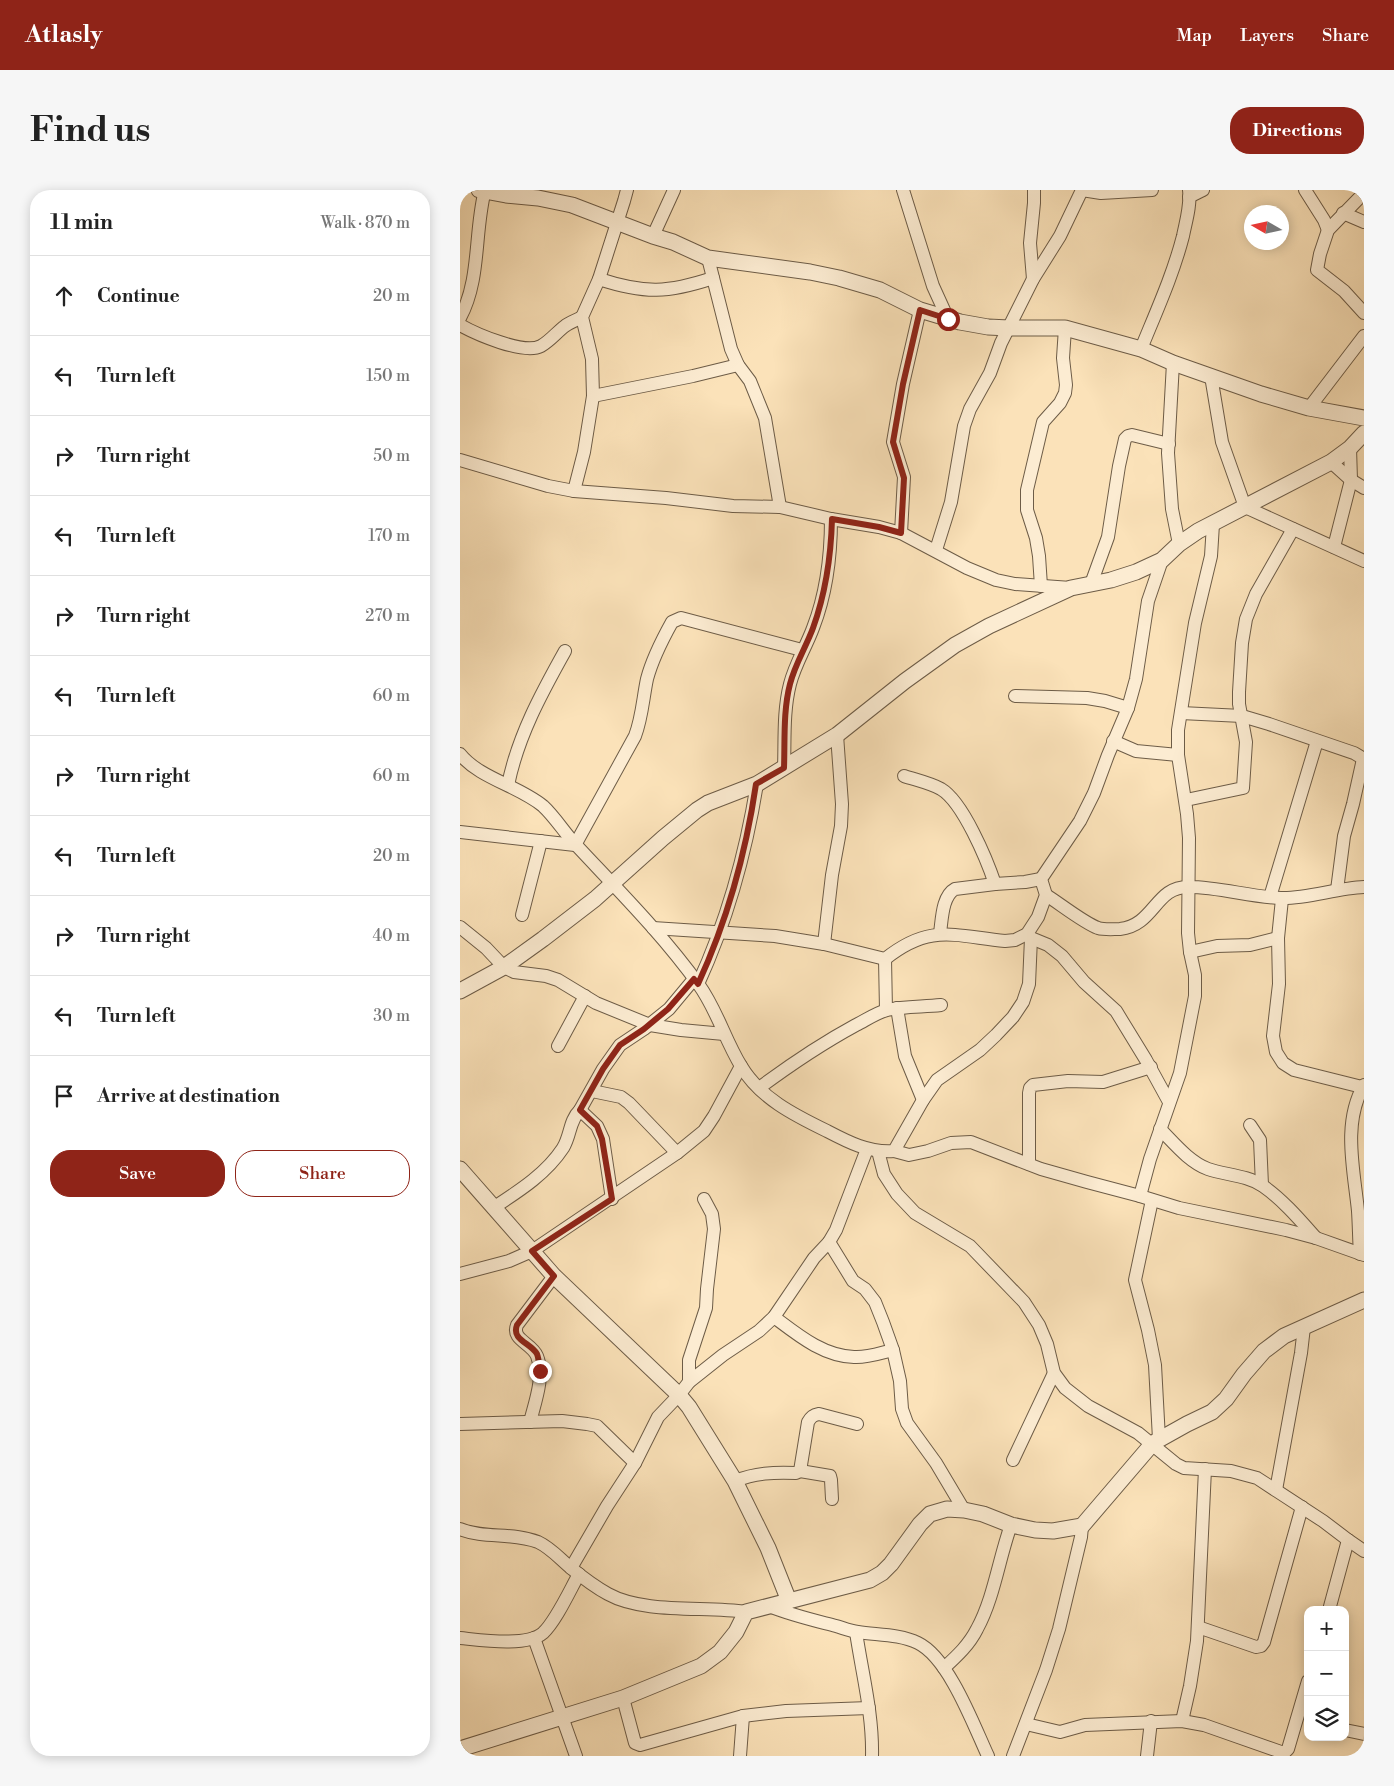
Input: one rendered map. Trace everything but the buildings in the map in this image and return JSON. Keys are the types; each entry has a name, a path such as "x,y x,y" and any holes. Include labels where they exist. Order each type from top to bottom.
{"street":[{"path":"574,492 584,452 593,396 592,359 582,317 599,279 626,190"},
{"path":"653,236 674,190"},
{"path":"903,190 933,286 948,319"},
{"path":"1033,279 1030,243 1034,190"},
{"path":"936,550 950,502 964,426 970,409 990,373 1001,343 1033,279 1060,236 1082,190 1102,193 1152,190"},
{"path":"1141,349 1177,259 1186,222 1189,193 1203,190"},
{"path":"1305,190 1324,220 1328,230"},
{"path":"460,318 465,310 473,281 483,191 557,201 673,242 708,258 810,272 839,278 880,290 920,310 948,319 988,327 1065,328 1141,349 1173,364 1261,394 1310,408 1364,418"},
{"path":"1364,193 1328,230 1317,270 1344,291 1364,313"},
{"path":"1343,214 1364,222"},
{"path":"708,258 731,349 738,365 758,398 764,418 780,507"},
{"path":"599,279 622,287 667,290 687,287 713,278"},
{"path":"901,533 904,478 893,442 903,384 920,310"},
{"path":"460,325 503,344 529,347 540,346 567,324 582,317"},
{"path":"1041,586 1039,556 1036,538 1027,510 1026,495 1043,422 1063,399 1065,394 1063,358 1065,328"},
{"path":"1310,408 1364,336"},
{"path":"1173,364 1169,476 1172,508 1179,544"},
{"path":"593,396 738,365"},
{"path":"1210,376 1224,448 1245,507 1364,561"},
{"path":"460,990 504,967 580,910 613,884 697,810 708,803 756,784 837,735 905,681 955,645 989,626 1071,588 1136,572 1162,560 1179,544 1198,531 1331,462 1350,448 1364,433"},
{"path":"1091,584 1108,537 1125,439 1132,435 1169,444"},
{"path":"1334,547 1351,480 1350,448"},
{"path":"460,460 574,492 666,498 733,506 780,507 879,527 901,533 967,568 996,580 1015,584 1071,588"},
{"path":"1331,462 1351,480 1364,488"},
{"path":"784,768 786,707 790,684 823,597 831,547 832,519"},
{"path":"1156,1441 1155,1365 1135,1280 1146,1198 1160,1129 1180,1073 1195,996 1195,975 1188,933 1189,838 1186,800 1178,754 1178,730 1195,623 1211,556 1213,524"},
{"path":"1186,800 1243,788 1246,742 1239,704 1240,668 1246,619 1256,594 1293,529"},
{"path":"940,934 942,915 950,892 955,889 1041,879 1080,821 1094,793 1128,708 1136,679 1148,601 1162,560"},
{"path":"575,844 635,736 640,720 647,678 652,663 672,622 681,618 802,650"},
{"path":"508,785 513,760 525,727 565,651"},
{"path":"1016,696 1087,698 1128,708"},
{"path":"1181,713 1242,716 1354,753 1364,759 1344,836 1337,890"},
{"path":"824,944 831,882 842,818 837,735"},
{"path":"1114,741 1136,751 1178,754"},
{"path":"460,754 483,772 542,806 560,824 575,844 653,928 696,982 710,1002 741,1066 758,1088 803,1120 872,1150 894,1151 909,1155 951,1143 970,1142 1078,1180 1179,1208 1286,1230 1316,1238 1362,1255 1351,1156 1352,1124 1363,1086 1294,1070 1282,1063 1276,1052 1273,1036 1279,984 1276,898 1317,741"},
{"path":"904,776 943,790 952,798 986,857 995,884"},
{"path":"494,1208 535,1180 560,1152 565,1145 573,1117 580,1110 603,1069 620,1045 650,1025 696,982 719,933 743,854 756,784"},
{"path":"460,832 575,844"},
{"path":"522,915 541,841"},
{"path":"894,1151 923,1100 937,1080 980,1050 996,1036 1023,1002 1029,984 1029,936 1046,895 1041,879"},
{"path":"1046,895 1097,927 1108,930 1128,928 1138,924 1169,892 1189,886 1276,898 1364,886"},
{"path":"460,927 486,948 504,967 514,972 546,976 558,980 610,1010 650,1025 724,1034"},
{"path":"653,928 776,936 824,944 886,959"},
{"path":"886,959 899,948 915,940 940,934 1005,941 1029,936 1048,945 1062,956 1084,982 1116,1011 1151,1067 1169,1102"},
{"path":"1190,952 1217,946 1250,945 1278,938"},
{"path":"886,959 891,1009 905,1056 923,1100"},
{"path":"558,1046 585,996"},
{"path":"758,1088 792,1063 834,1037 891,1009 941,1005"},
{"path":"460,1274 509,1261 532,1251 612,1199 677,1153 704,1130 714,1116 741,1066"},
{"path":"1029,1164 1029,1093 1033,1085 1068,1081 1103,1082 1151,1067"},
{"path":"592,1091 621,1097 677,1153"},
{"path":"580,1110 597,1126 602,1139 612,1199"},
{"path":"1250,1125 1260,1140 1262,1185"},
{"path":"1160,1129 1199,1165 1208,1169 1236,1175 1262,1185 1298,1218 1316,1238"},
{"path":"460,1638 511,1641 534,1638 542,1634 549,1625 607,1506 635,1463 658,1417 679,1396 689,1382 723,1355 759,1331 774,1317 814,1258 829,1242 872,1150"},
{"path":"872,1150 897,1194 915,1212 970,1246 1024,1302 1039,1325 1048,1344 1054,1373 1065,1388 1088,1406 1156,1441 1176,1464 1184,1468 1243,1473 1257,1478 1338,1531 1364,1551"},
{"path":"460,1169 554,1276 689,1407 735,1481 768,1548 789,1601"},
{"path":"689,1382 689,1360 706,1308 714,1228 712,1214 704,1199"},
{"path":"829,1242 854,1281 870,1293 884,1322 893,1350 900,1381 902,1409 907,1423 936,1463 964,1510"},
{"path":"530,1422 538,1390 540,1371 537,1354 516,1335 515,1331 517,1325 554,1276"},
{"path":"461,1534 510,1536 539,1543 552,1550 575,1571 607,1594 624,1602 639,1605 724,1609 746,1612 870,1580 882,1573 891,1564 920,1524 930,1514 947,1509 983,1514 1011,1525 1035,1530 1053,1531 1082,1526 1156,1441 1212,1412 1226,1399 1264,1351 1284,1336 1364,1300"},
{"path":"774,1317 816,1346 831,1353 854,1357 893,1350"},
{"path":"1276,1490 1301,1353 1304,1326"},
{"path":"1013,1460 1054,1373"},
{"path":"800,1471 810,1417 819,1414 857,1424"},
{"path":"460,1424 562,1422 597,1426 635,1463"},
{"path":"1182,1721 1195,1657 1198,1627 1205,1469"},
{"path":"735,1481 765,1473 796,1473 800,1471 830,1476 832,1480 832,1499"},
{"path":"1198,1627 1256,1647 1261,1646 1264,1642 1302,1507"},
{"path":"944,1668 962,1651 978,1629 1011,1525"},
{"path":"1013,1756 1046,1670 1059,1629 1082,1537 1082,1526"},
{"path":"1330,1606 1348,1540"},
{"path":"770,1606 798,1617 856,1632 918,1643 928,1650 944,1668 967,1709 988,1756"},
{"path":"460,1749 623,1698 700,1666 720,1652 736,1632 746,1612"},
{"path":"856,1632 870,1708 873,1733 872,1756"},
{"path":"534,1638 576,1756"},
{"path":"1026,1724 1060,1732 1085,1725 1182,1721 1204,1725 1285,1752 1303,1718 1306,1696"},
{"path":"623,1698 635,1743 640,1745 743,1716 870,1708"},
{"path":"740,1756 743,1716"},
{"path":"1146,1756 1151,1721"},
{"path":"1349,1731 1364,1734"}],"route":[{"path":"540,1371 537,1354 516,1335 515,1331 517,1325 554,1276 532,1251 612,1199 602,1139 597,1126 580,1110 603,1069 620,1045 650,1025 668,1009 694,979 698,984 719,933 743,854 756,784 784,768 786,707 790,684 823,597 831,547 832,519 879,527 901,533 904,478 893,442 903,384 920,310 948,319"}]}
